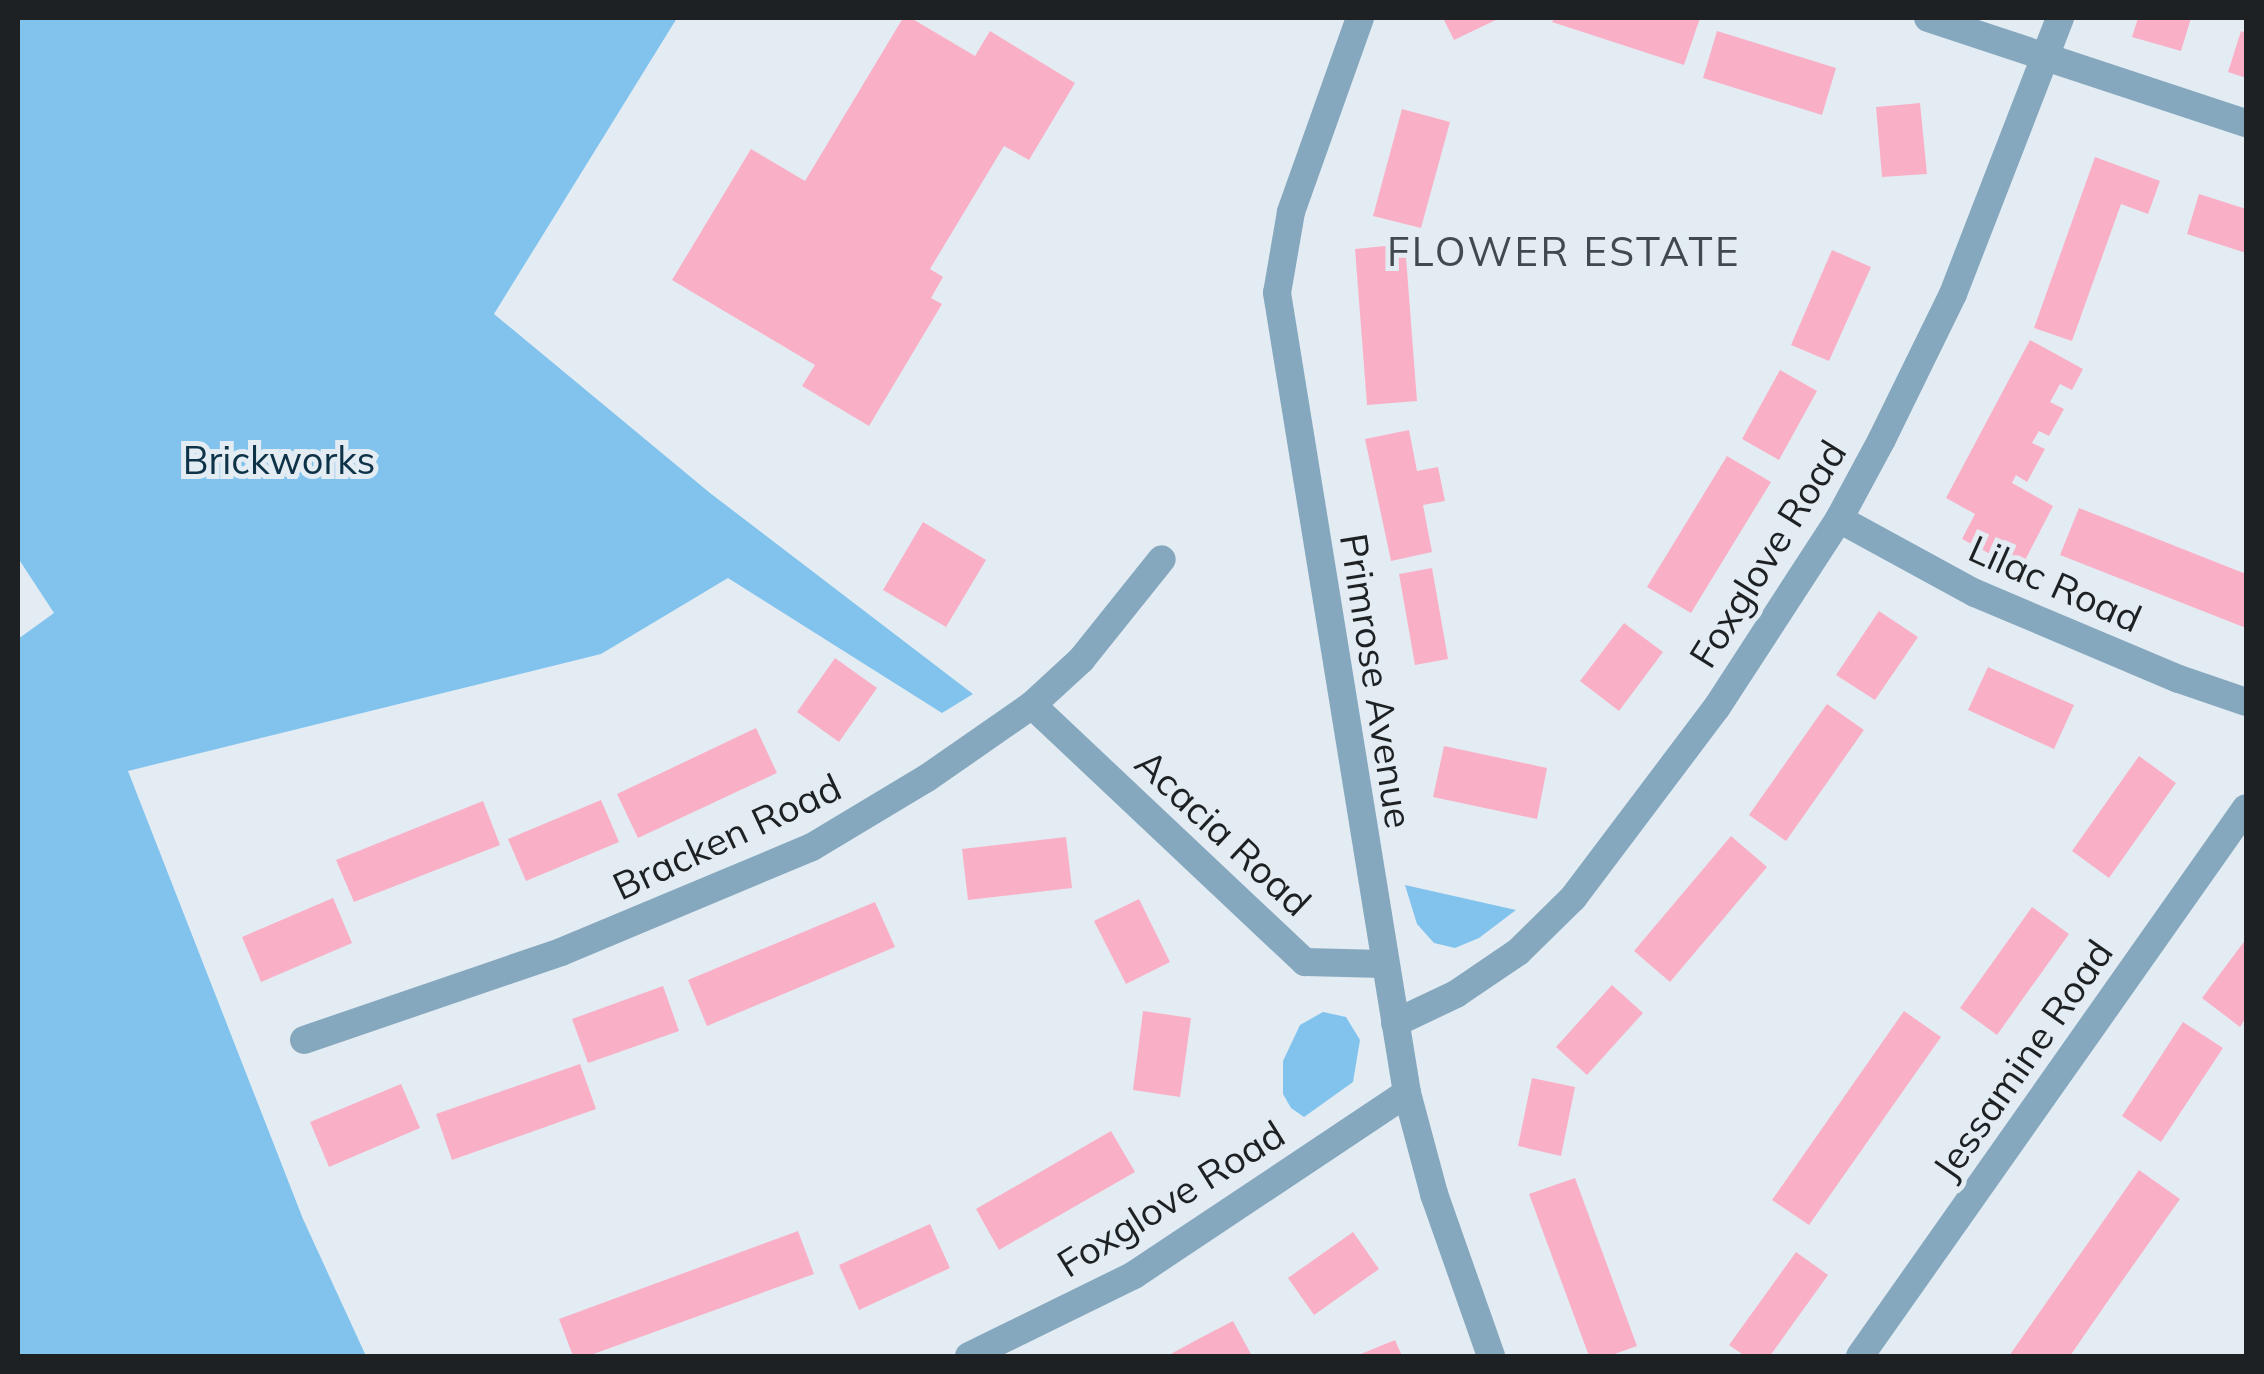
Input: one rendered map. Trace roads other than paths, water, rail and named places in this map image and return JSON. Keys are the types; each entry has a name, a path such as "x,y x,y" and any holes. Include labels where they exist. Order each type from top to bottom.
{"street":[{"name":"Primrose Avenue","path":"1360,18 1291,212 1277,294 1407,1093 1434,1194 1490,1356"},
{"path":"1928,18 2246,123"},
{"name":"Foxglove Road","path":"1395,1023 1456,994 1518,952 1573,898 1717,707 1839,518 1953,294 2060,18"},
{"name":"Lilac Road","path":"1839,518 1975,594 2178,680 2246,702"},
{"name":"Bracken Road","path":"304,1040 561,952 812,847 928,778 1032,705 1081,660 1162,560"},
{"name":"Acacia Road","path":"1032,705 1305,962 1383,964"},
{"name":"Jessamine Road","path":"1860,1356 2246,808"},
{"name":"Foxglove Road","path":"969,1356 1134,1275 1407,1093"}],"district":[{"name":"FLOWER ESTATE","path":"1564,251"}],"park label":[{"name":"Brickworks","path":"279,461"}]}
